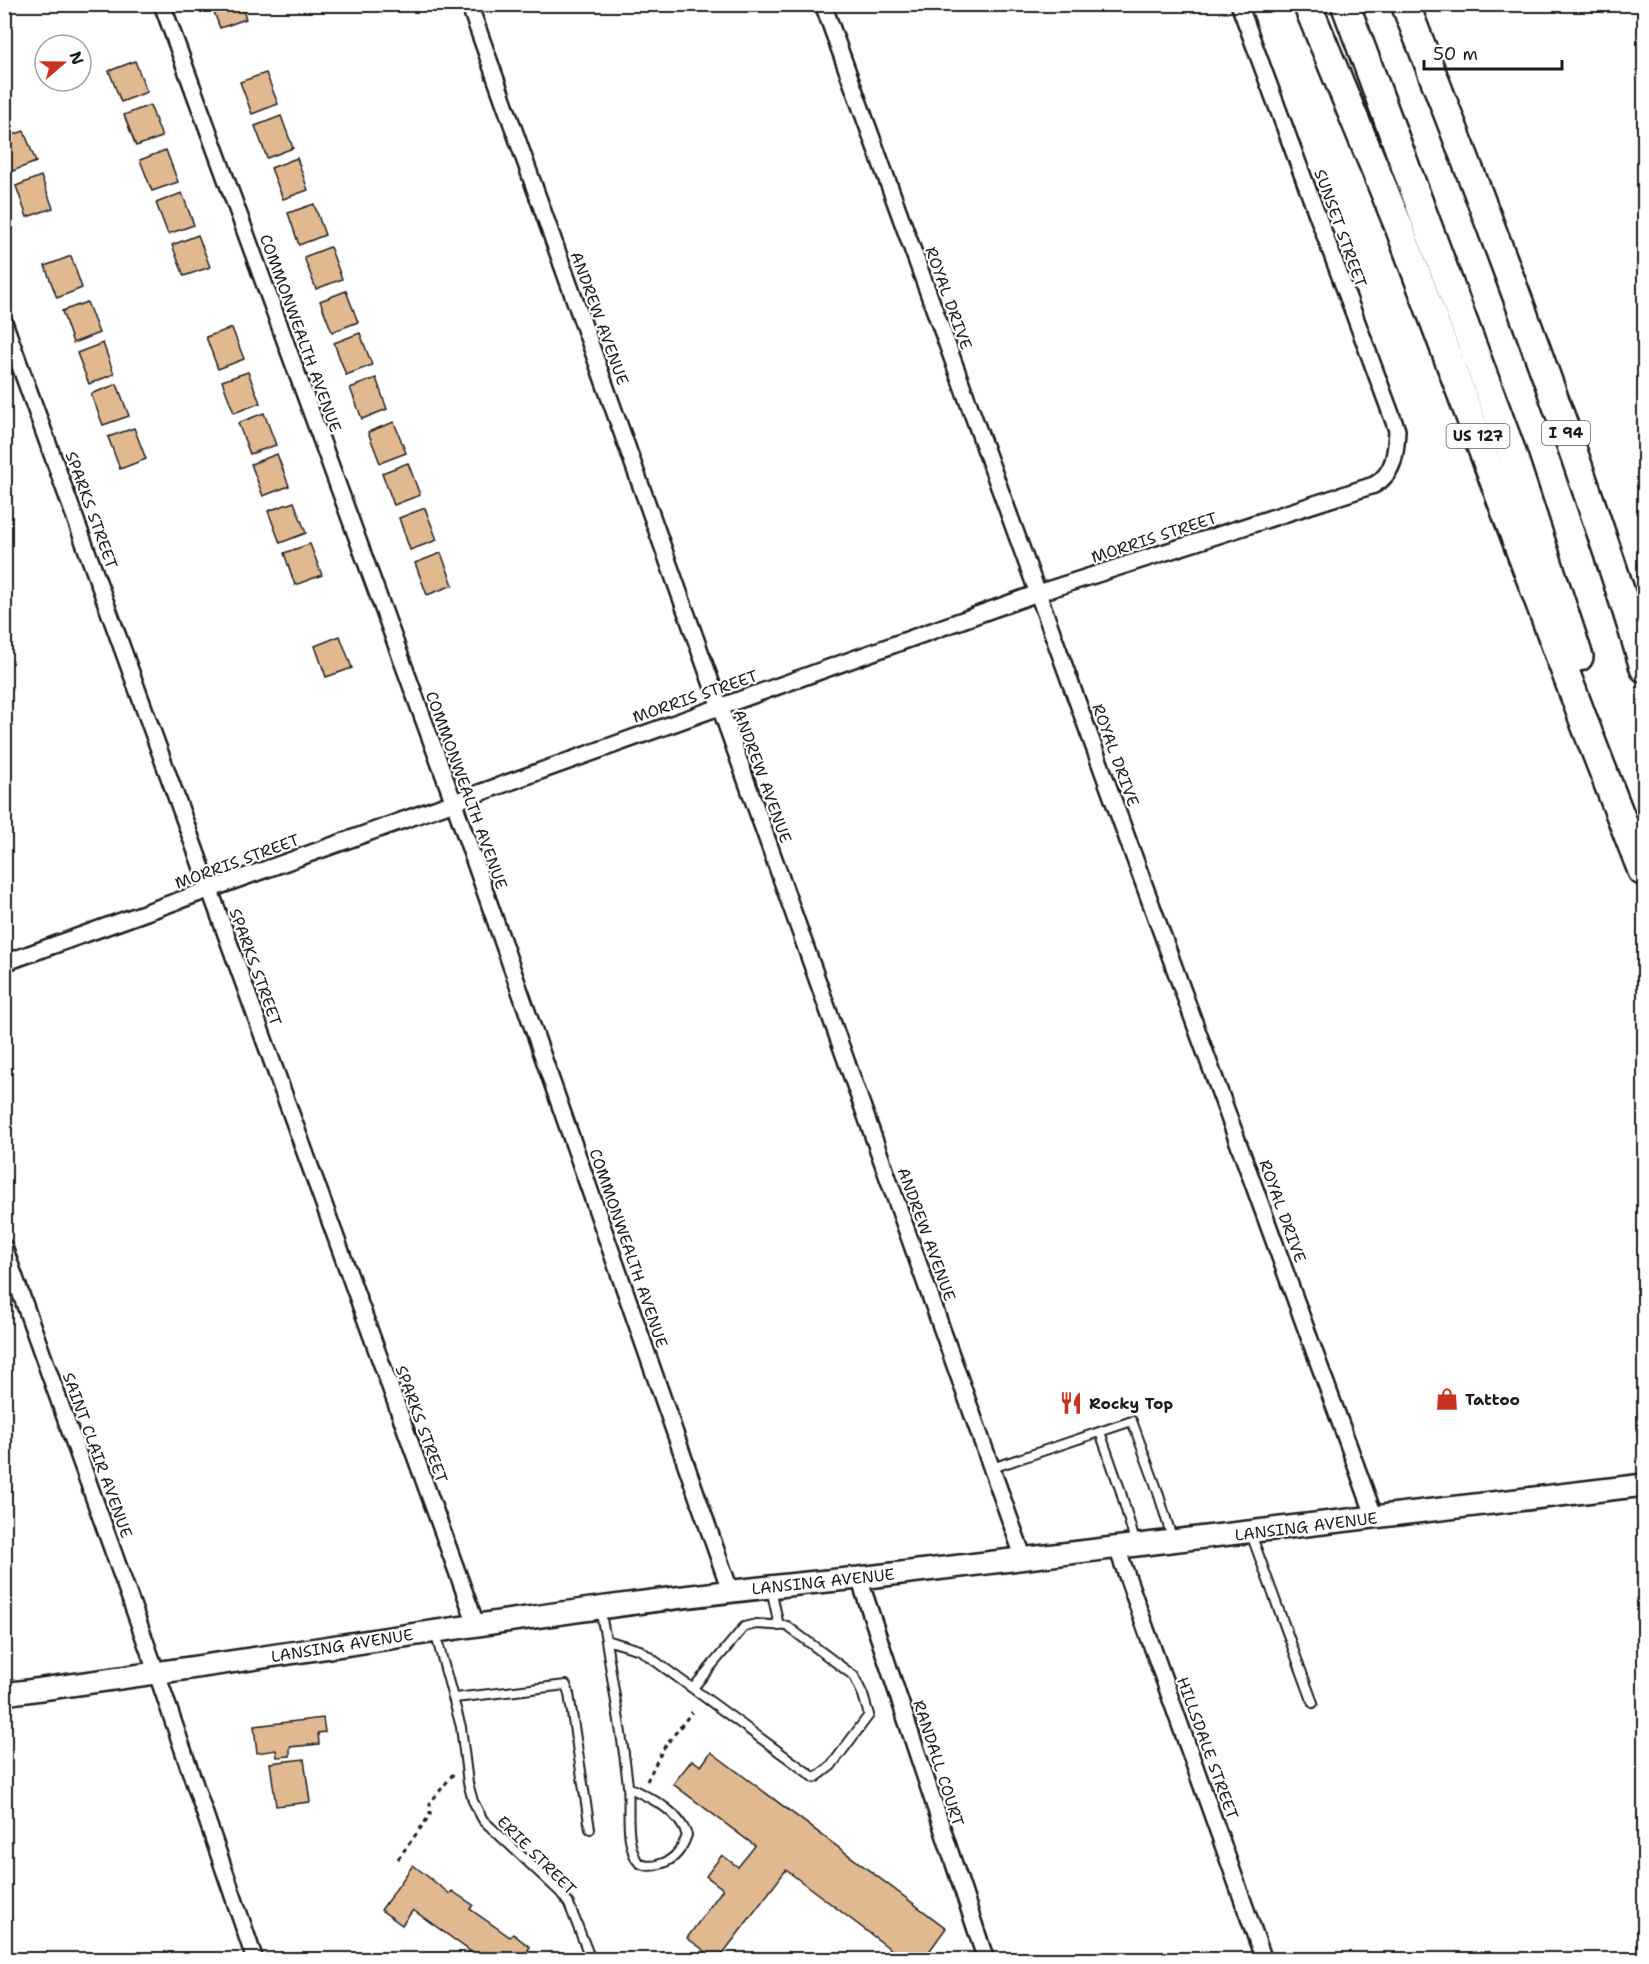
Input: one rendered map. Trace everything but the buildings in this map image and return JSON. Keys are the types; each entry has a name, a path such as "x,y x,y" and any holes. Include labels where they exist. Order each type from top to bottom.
{"highway":[{"name":"US 127","path":"1307,4 1399,227 1643,876"},
{"path":"1345,4 1510,447 1588,688 1643,876"},
{"name":"I 94","path":"1405,4 1524,310 1644,668"},
{"path":"1419,4 1483,200"}],"main road":[{"name":"LANSING AVENUE","path":"4,1694 158,1674 476,1624 730,1590 859,1578 1644,1485"}],"street":[{"name":"COMMONWEALTH AVENUE","path":"162,4 454,803 730,1590"},
{"name":"ANDREW AVENUE","path":"469,4 1024,1559"},
{"name":"ROYAL DRIVE","path":"823,4 1376,1518"},
{"name":"SUNSET STREET","path":"1239,4 1397,430 1393,465"},
{"name":"SPARKS STREET","path":"4,322 476,1624"},
{"name":"MORRIS STREET","path":"4,963 1038,593 1374,485 1388,475 1393,465"},
{"name":"SAINT CLAIR AVENUE","path":"4,1247 158,1674 255,1959"},
{"name":"HILLSDALE STREET","path":"1127,1547 1264,1959"},
{"name":"RANDALL COURT","path":"859,1578 986,1959"}],"lane":[{"path":"992,1468 1132,1421 1173,1541"},
{"path":"1100,1432 1120,1489 1127,1547"},
{"path":"1250,1533 1313,1702"},
{"path":"770,1586 779,1626"},
{"path":"600,1608 628,1787 631,1840 636,1860 644,1866 655,1866 667,1862 678,1853 684,1844 687,1835 683,1824 671,1811 628,1787"},
{"path":"606,1640 639,1650 815,1778 831,1766 869,1714 854,1676 787,1626 756,1624 744,1627 693,1688"},
{"name":"ERIE STREET","path":"435,1631 455,1698 468,1783 473,1801 483,1821 560,1892 569,1904 591,1959"},
{"path":"455,1698 566,1685 591,1829"}],"path":[{"path":"647,1781 663,1749 692,1712"},
{"path":"398,1859 430,1815 430,1803 454,1773"}],"place":[{"name":"Tattoo","path":"1447,1399"},
{"name":"Rocky Top","path":"1071,1403"}]}
